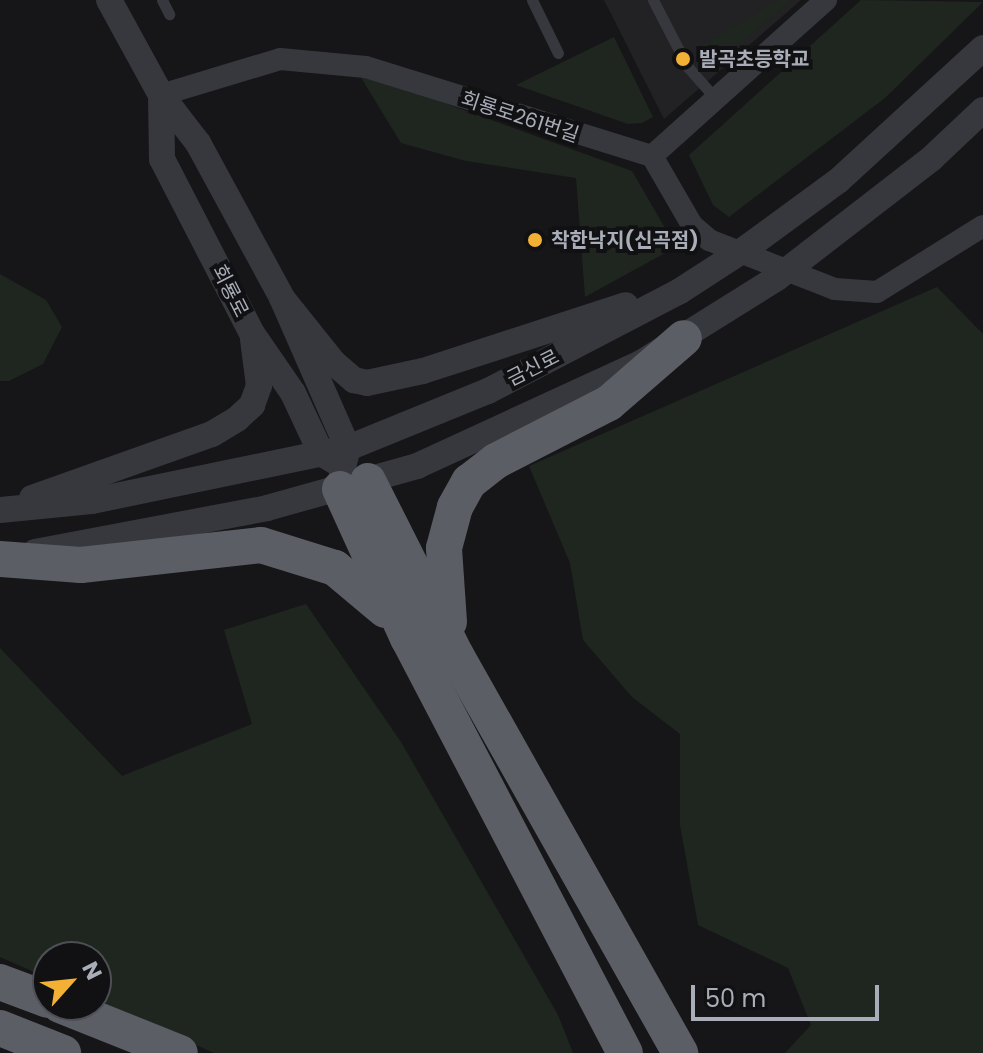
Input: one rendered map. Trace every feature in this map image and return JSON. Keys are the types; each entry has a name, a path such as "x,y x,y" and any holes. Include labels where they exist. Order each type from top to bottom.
{"highway":[{"path":"456,655 445,603 443,558 451,517 463,491 496,461 609,403 684,338"},
{"path":"344,468 408,638 625,1053"},
{"path":"344,468 456,655 680,1053"},
{"path":"0,558 81,565 185,556 239,545 273,547 350,577 408,638"},
{"path":"0,982 32,994"},
{"path":"100,1021 180,1053"},
{"path":"0,1028 63,1053"}],"street":[{"name":"회룡로","path":"109,0 161,95 198,143 282,298 344,468"},
{"path":"826,0 652,156 692,225 709,240 835,289 877,292 983,226"},
{"name":"금신로","path":"0,558 148,534 344,468 680,291 745,249 838,181 983,48"},
{"name":"회룡로261번길","path":"161,95 280,59 366,67 652,156"},
{"name":"회룡로","path":"161,95 162,159 253,335 344,468"},
{"name":"금신로","path":"1,510 344,468 498,433 684,338 777,278 932,158 983,110"},
{"path":"282,298 343,372 367,383 423,371 607,313 745,249"},
{"path":"1,510 226,428 257,394 253,335"}],"lane":[{"path":"162,0 169,14"},
{"path":"532,0 558,53"},
{"path":"653,0 687,66 716,99"}],"shaded area":[{"name":"발곡초등학교","path":"604,0 801,0 664,119"},
{"path":"778,0 791,0 716,64 711,60 703,45"},
{"path":"861,0 983,2 885,98 729,217 713,205 689,155"},
{"path":"614,37 653,117 642,123 628,124 516,85"},
{"path":"357,71 632,171 676,247 585,297 576,178 466,161 401,143"},
{"path":"0,274 46,300 62,327 43,364 9,381 0,381"},
{"path":"937,287 983,334 983,1053 785,1053 811,1025 788,968 698,925 680,825 680,734 632,697 583,640 570,563 529,466"},
{"path":"306,604 401,742 558,1015 573,1053 214,1053 112,1007 112,941 32,941 32,971 0,957 0,648 122,776 252,724 224,630"}],"place":[{"name":"발곡초등학교","path":"683,59"},
{"name":"착한낙지(신곡점)","path":"535,240"}]}
